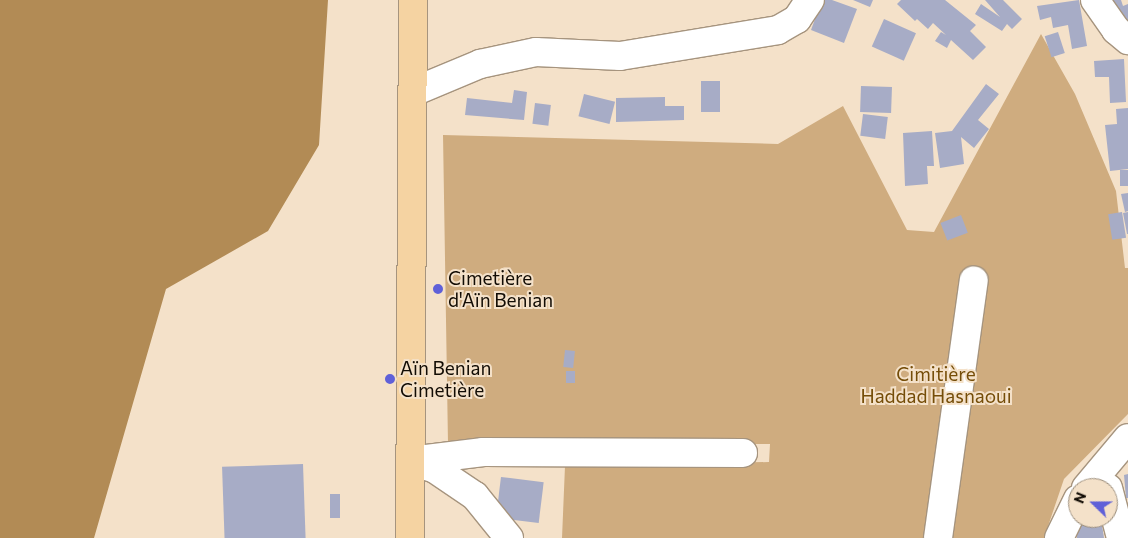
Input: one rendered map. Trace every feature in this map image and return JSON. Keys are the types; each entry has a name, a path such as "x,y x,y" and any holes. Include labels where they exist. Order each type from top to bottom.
{"main road":[{"path":"410,538 414,0"}],"street":[{"path":"413,92 480,64 536,52 620,56 778,30 797,19 810,0"},
{"path":"1095,0 1116,30 1128,40"},
{"path":"938,538 974,280"},
{"path":"1108,478 1128,438"},
{"path":"410,461 483,452 742,453"},
{"path":"410,461 435,469 475,496 509,538"},
{"path":"1059,538 1068,520"}],"green space":[{"name":"Cimitière Haddad Hasnaoui","path":"1041,34 1075,94 1116,191 1125,268 1128,268 1128,414 1064,479 1044,538 562,538 565,466 769,462 770,444 448,444 443,135 778,144 843,106 907,230 934,232"}],"shaded area":[{"path":"0,0 328,0 319,145 268,231 166,289 94,538 0,538"}],"building":[{"path":"822,0 832,0 857,9 844,43 811,30"},
{"path":"853,0 873,0 870,7"},
{"path":"901,0 945,0 976,25 970,31 986,47 973,60 951,40 947,48 935,41 941,32 946,35 933,23 928,29 917,19 915,21 897,4"},
{"path":"985,0 1003,0 1022,19 1012,29 1007,24 1002,31 975,14 981,4 1000,17"},
{"path":"1079,0 1087,46 1072,49 1068,25 1053,28 1051,17 1040,20 1037,6"},
{"path":"1100,0 1121,0 1123,6 1128,4 1128,42"},
{"path":"884,19 916,33 904,61 872,46"},
{"path":"1058,32 1065,53 1051,57 1045,36"},
{"path":"1124,59 1126,102 1110,103 1109,77 1095,77 1094,61"},
{"path":"701,81 720,81 720,112 701,112"},
{"path":"986,84 999,94 978,120 989,129 974,148 961,137 964,164 940,168 935,133 952,131"},
{"path":"861,86 892,87 891,113 860,112"},
{"path":"514,90 527,92 524,120 465,115 467,98 512,103"},
{"path":"584,94 615,102 609,124 578,116"},
{"path":"665,97 665,106 684,106 684,120 616,122 616,98"},
{"path":"535,103 551,105 548,126 532,124"},
{"path":"1128,108 1128,169 1110,171 1105,125 1117,124 1116,109"},
{"path":"863,114 888,117 885,139 860,136"},
{"path":"932,131 934,166 927,166 928,184 905,186 903,133"},
{"path":"1120,170 1128,170 1128,186 1120,186"},
{"path":"1128,193 1128,211 1125,212 1121,194"},
{"path":"1122,212 1126,238 1112,240 1108,214"},
{"path":"1128,212 1128,234 1127,234 1123,213"},
{"path":"961,215 968,233 947,241 940,223"},
{"path":"565,350 575,351 573,368 563,367"},
{"path":"566,371 575,371 575,383 566,383"},
{"path":"303,464 306,538 225,538 222,467"},
{"path":"1128,474 1128,498 1126,498 1124,475"},
{"path":"501,477 544,482 539,523 496,518"},
{"path":"330,494 340,494 340,518 330,518"},
{"path":"1075,528 1102,528 1104,538 1077,538"}],"place":[{"name":"Cimetière d'Aïn Benian","path":"438,289"},
{"name":"Aïn Benian Cimetière","path":"390,379"}]}
